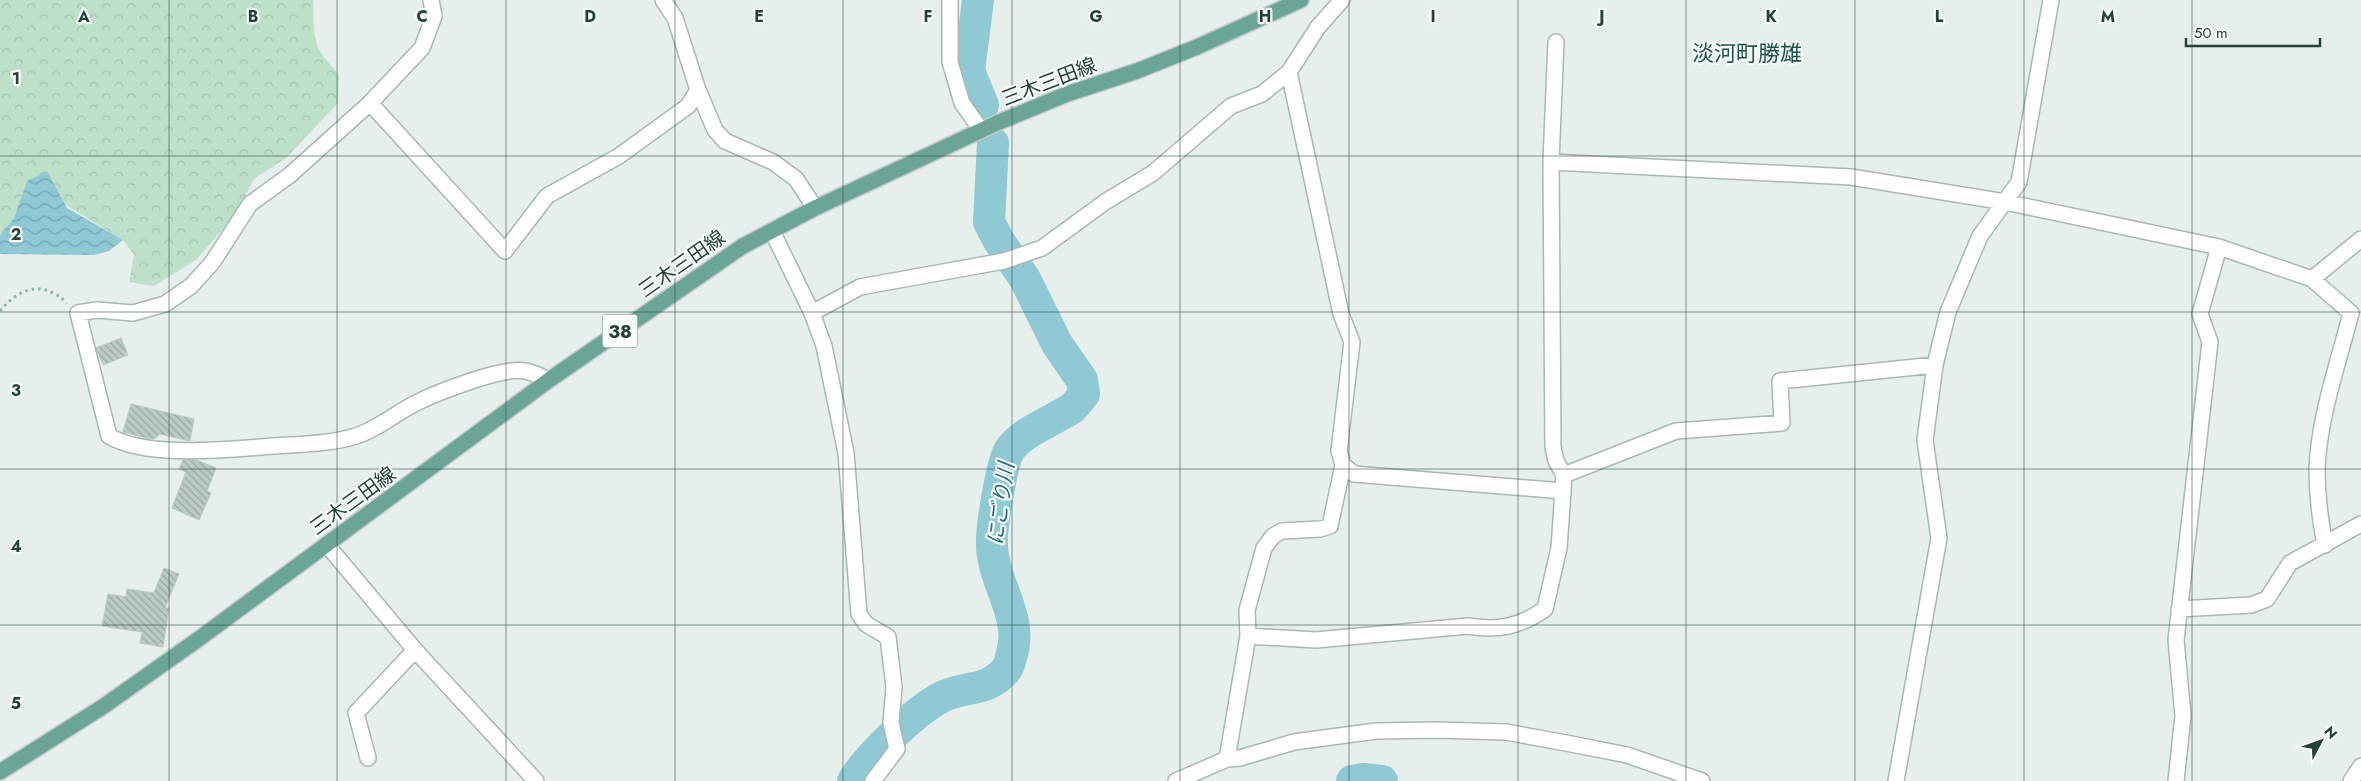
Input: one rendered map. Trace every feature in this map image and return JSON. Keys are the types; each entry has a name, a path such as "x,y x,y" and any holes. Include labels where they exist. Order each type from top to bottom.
{"main road":[{"name":"三木三田線","path":"0,772 112,700 327,545 549,380 743,246 815,208 981,130 1067,94 1137,71 1197,47 1301,0"}],"street":[{"path":"431,0 434,16 422,48 370,103 290,175 250,204 212,263 191,286 165,304 133,313 97,310 78,313 109,436 118,441 154,449 210,450 333,442 380,426 416,403 482,377 523,370 549,380"},
{"path":"664,0 675,18 698,90 715,130 725,141 773,162 796,179 815,208"},
{"path":"950,0 950,62 962,103 981,130"},
{"path":"812,313 860,287 1004,261 1042,248 1105,202 1153,173 1232,106 1262,94 1289,72 1318,27 1342,0"},
{"path":"1896,781 1939,538 1924,440 1934,365 1948,312 1980,236 2018,182 2051,0"},
{"path":"1248,636 1316,640 1468,626 1490,630 1528,621 1545,609 1559,548 1564,475 1556,461 1553,447 1551,162 1556,42"},
{"path":"1227,759 1248,636 1247,610 1264,548 1273,536 1282,531 1320,529 1330,526 1343,465 1339,451 1352,342 1341,314 1289,72"},
{"path":"370,103 505,251 547,196 619,156 688,106 698,90"},
{"path":"1551,162 1851,177 2004,202 2219,247 2312,279 2351,313 2326,409 2317,468 2319,516 2325,545"},
{"path":"772,232 812,313 824,346 846,453 859,614 866,624 888,636 894,687 892,723 897,749 873,781"},
{"path":"2312,279 2361,239"},
{"path":"2176,781 2183,716 2176,640 2210,342 2200,314 2219,247"},
{"path":"1564,475 1676,430 1782,422 1780,381 1934,365"},
{"path":"1343,465 1354,474 1563,492"},
{"path":"2179,609 2251,605 2266,599 2290,563 2361,524"},
{"path":"327,545 415,650 536,781"},
{"path":"368,758 356,713 415,650"},
{"path":"1176,781 1227,759 1240,758 1294,742 1376,730 1506,732 1627,755 1702,781"},
{"path":"2351,781 2361,766"}],"path":[{"path":"0,311 6,303 24,291 43,288 57,294 78,313"}],"green space":[{"path":"0,0 313,0 316,41 323,56 339,74 338,103 286,158 254,179 236,214 196,260 154,286 129,282 134,255 123,240 27,181 14,218 0,235"}],"water":[{"path":"47,171 67,208 123,240 109,251 94,255 0,254 0,235 14,218 27,181"}],"building":[{"path":"121,338 128,355 103,365 96,348"},
{"path":"131,404 194,419 190,441 160,434 154,439 123,432"},
{"path":"183,460 196,460 216,468 207,491 211,493 199,520 172,508 186,472 179,469"},
{"path":"164,568 179,574 165,608 169,608 163,647 140,643 142,632 102,626 108,594 126,597 127,589 154,593"}],"waterway":[{"name":"にごり川","path":"978,0 969,71 983,105"},
{"name":"にごり川","path":"853,781 870,759 894,734 933,702 952,693 992,682 1007,669 1014,642 1014,628 993,558 992,544 995,511 1003,468 1009,451 1014,444 1029,432 1072,408 1084,394 1082,380 1057,344 1025,279 999,241 989,222 993,143"},
{"path":"1352,781 1363,779 1382,781"}],"district":[{"name":"淡河町勝雄","path":"1747,53"}]}
